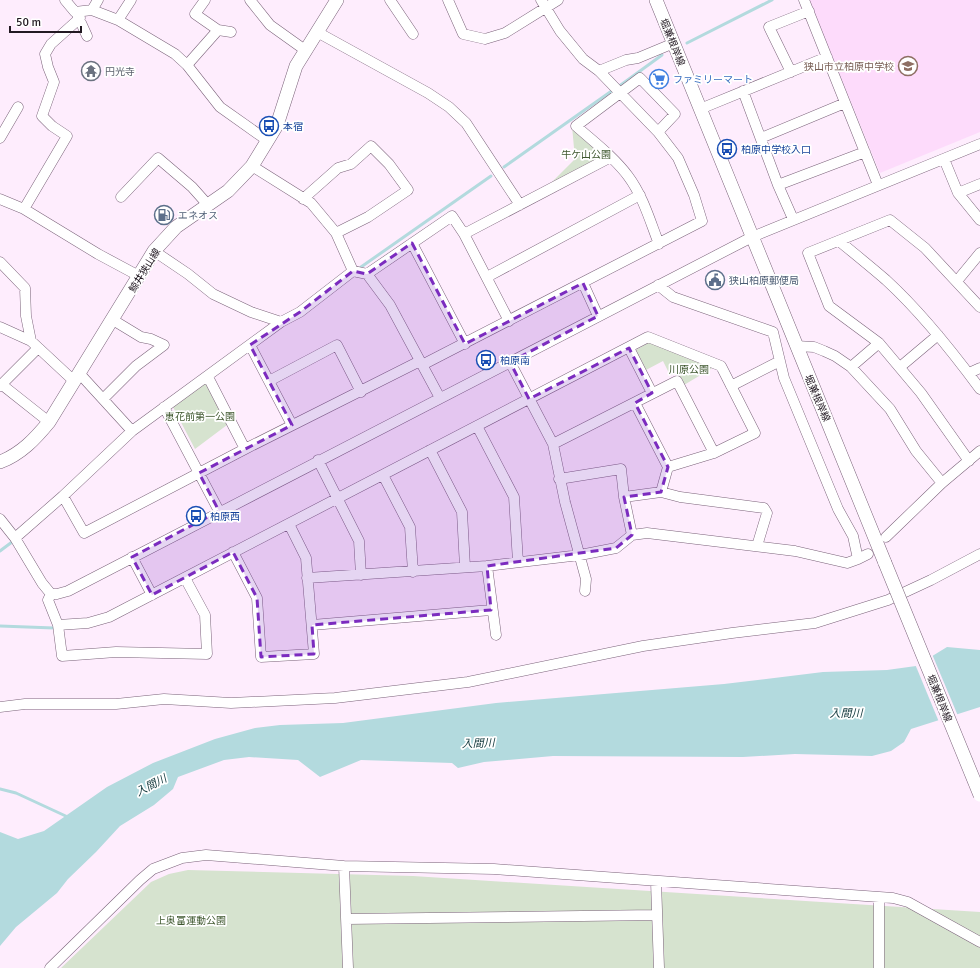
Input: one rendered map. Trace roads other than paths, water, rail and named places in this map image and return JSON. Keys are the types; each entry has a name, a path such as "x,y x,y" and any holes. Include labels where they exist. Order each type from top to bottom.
{"main road":[{"name":"鯨井狭山線","path":"0,462 21,451 49,422 154,251 176,227 228,191 252,166 277,125 296,66 338,0"},
{"name":"堀兼根岸線","path":"656,0 980,795"}],"street":[{"path":"65,0 78,15 87,36"},
{"path":"24,209 67,136 52,126 42,116 54,82 48,68 45,54 51,44 78,15 92,10 98,0"},
{"path":"118,20 131,0"},
{"path":"205,0 195,14 218,30 231,32"},
{"path":"250,0 270,25 306,50"},
{"path":"390,0 413,34"},
{"path":"450,3 463,34 485,39 505,33 543,4 558,0"},
{"path":"804,0 878,185"},
{"path":"63,496 84,533 292,425 421,363 465,344 702,221 694,196 678,158 658,132 599,71 583,59 560,31 543,4"},
{"path":"92,10 118,20 175,54 187,65 196,79 220,107 268,141"},
{"path":"791,72 770,27 809,11"},
{"path":"187,65 218,30"},
{"path":"317,32 428,93 449,107 466,123 520,205"},
{"path":"599,71 626,60 638,58 674,43"},
{"path":"700,109 827,57"},
{"path":"658,132 675,114 640,78 616,90 576,126 611,157 627,175 640,195 660,244"},
{"path":"743,91 762,138 778,185 793,219"},
{"path":"762,138 845,103"},
{"path":"0,138 18,107"},
{"path":"51,594 68,591 219,511 752,237 980,144"},
{"path":"303,199 338,168 351,164 371,146 389,164 408,190 368,217 336,233"},
{"path":"778,185 865,152"},
{"path":"464,234 611,157"},
{"path":"120,196 158,158 192,187 208,204"},
{"path":"944,159 958,193 980,220"},
{"path":"252,166 311,203 336,233 353,271"},
{"path":"958,193 980,184"},
{"path":"487,277 640,195"},
{"path":"0,199 24,209 98,254 139,276"},
{"path":"367,274 452,216 464,234 509,321"},
{"path":"969,461 942,420 879,343 829,306 808,253 890,220 925,248 980,307"},
{"path":"839,241 887,281 938,335 980,389"},
{"path":"412,243 465,344"},
{"path":"154,251 188,274 213,294 251,312 281,322"},
{"path":"957,281 980,253"},
{"path":"0,262 25,288 26,316 35,344"},
{"path":"15,538 63,496 132,431 208,377 281,322 300,312 353,271 367,274 390,305 440,398"},
{"path":"583,283 598,316"},
{"path":"658,285 673,297 773,332 784,378 838,510 853,536 858,559"},
{"path":"103,399 136,366 164,345 151,339 141,337 113,320"},
{"path":"0,327 35,344 103,399 132,431"},
{"path":"900,367 938,335"},
{"path":"58,626 100,621 648,337 721,366 755,433 714,453 668,467"},
{"path":"851,367 879,343"},
{"path":"35,344 1,385 49,422"},
{"path":"250,345 292,425"},
{"path":"269,381 337,345 361,392"},
{"path":"796,346 814,347 835,356 851,367 890,409 916,451 942,483"},
{"path":"629,348 652,393"},
{"path":"510,362 553,444 559,479 586,579 585,591"},
{"path":"731,386 780,362"},
{"path":"968,373 980,368"},
{"path":"208,377 245,449"},
{"path":"553,444 677,381 714,453"},
{"path":"635,403 668,467 660,492"},
{"path":"164,407 219,511"},
{"path":"477,426 514,497 518,562"},
{"path":"430,450 462,512 465,567"},
{"path":"886,537 942,483 980,451"},
{"path":"318,460 359,541 361,575"},
{"path":"559,479 621,469 624,497 632,535"},
{"path":"383,475 410,527 413,572"},
{"path":"624,497 660,492 680,497 764,508 767,512 757,546"},
{"path":"0,519 15,538 42,583 51,594"},
{"path":"233,552 257,598 261,658 314,654 306,558 289,524"},
{"path":"307,578 486,566 580,555 616,548 632,535 647,533 795,551 837,562 847,562 868,554"},
{"path":"0,707 25,704 116,704 164,699 231,704 334,698 468,682 628,649 732,633 815,623 888,600 931,580 980,554"},
{"path":"132,557 152,595"},
{"path":"486,566 491,610 496,635"},
{"path":"51,594 48,600 58,626 62,656 116,652 207,654 205,615 185,578"},
{"path":"312,625 491,610"},
{"path":"50,968 140,880 153,870 182,858 206,855 344,866 494,869 656,882 879,897 908,902 980,942"},
{"path":"344,866 348,968"},
{"path":"656,882 659,968"},
{"path":"879,897 879,968"},
{"path":"346,919 656,915"}],"water":[{"name":"入間川","path":"947,647 980,650 980,707 911,729 904,742 891,751 872,756 795,754 743,757 553,756 484,762 458,768 452,763 361,760 320,777 298,760 249,757 224,760 178,777 173,789 154,805 120,826 68,879 57,893 16,927 0,946 0,832 18,839 44,831 107,787 153,763 215,739 255,728 280,725 343,723 496,703 724,684 823,672 887,670 916,666"}],"waterway":[{"path":"687,43 772,0"},
{"path":"618,87 662,55"},
{"path":"504,167 613,90"},
{"path":"361,267 491,176"},
{"path":"0,551 12,542"},
{"path":"0,626 54,628"},
{"path":"0,789 16,793 70,818"}],"place":[{"name":"狭山市立柏原中学校","path":"908,66"},
{"name":"円光寺","path":"91,71"},
{"name":"ファミリーマート","path":"659,79"},
{"name":"本宿","path":"269,126"},
{"name":"柏原中学校入口","path":"727,149"},
{"name":"エネオス","path":"164,215"},
{"name":"狭山柏原郵便局","path":"715,280"},
{"name":"柏原南","path":"486,360"},
{"name":"柏原西","path":"196,516"}],"park label":[{"name":"牛ケ山公園","path":"586,154"},
{"name":"川原公園","path":"689,369"},
{"name":"恵花前第一公園","path":"200,416"},
{"name":"上奥富運動公園","path":"191,920"}]}
